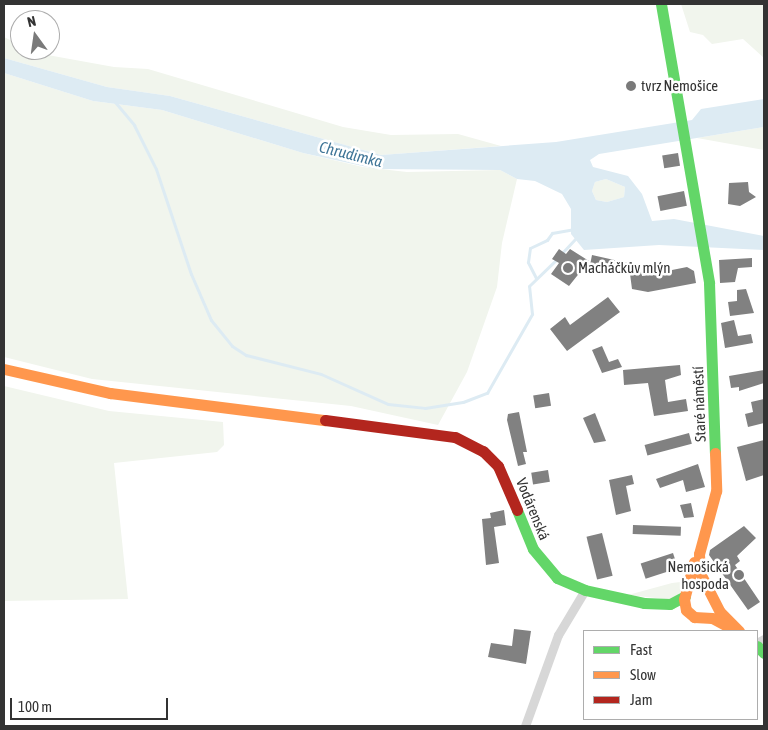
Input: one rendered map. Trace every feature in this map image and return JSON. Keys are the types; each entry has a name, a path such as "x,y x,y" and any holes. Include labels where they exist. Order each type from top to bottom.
{"street":[{"name":"Staré náměstí","path":"661,4 707,266 716,491 703,540 699,567 720,612 737,630"},
{"name":"Vodárenská","path":"4,369 103,392 366,424 455,437 483,451 505,478 538,558 557,578 585,590 696,617"},
{"name":"Staré náměstí","path":"703,540 692,566 685,607 696,617 715,619 736,630"},
{"path":"686,595 698,587 711,594 712,611 696,617"},
{"path":"525,726 558,635 585,590"},
{"name":"Vodárenská","path":"644,603 670,604 686,595"}],"shaded area":[{"path":"681,4 764,4 764,58 743,39 712,44 703,35 690,32"},
{"path":"4,37 10,40 10,60 4,58"},
{"path":"60,57 114,67 148,69 343,127 391,135 458,134 501,146 381,155 170,96 107,87 11,60 60,60"},
{"path":"4,73 93,101 162,110 303,153 363,167 407,172 500,170 517,179 502,243 497,287 467,372 438,425 351,406 92,379 4,357"},
{"path":"764,127 764,150 697,138"},
{"path":"606,179 625,187 624,197 607,202 596,200 592,191 595,182"},
{"path":"4,386 109,411 223,422 224,445 217,452 114,463 128,599 4,601"},
{"path":"689,581 674,600 628,595 672,583"}],"water":[{"name":"Chrudimka","path":"4,58 107,87 170,96 381,155 556,142 692,120 701,109 764,99 764,127 599,154 590,160 593,167 628,176 642,194 652,221 674,219 764,236 764,250 659,245 584,250 571,234 571,209 562,194 535,181 517,179 500,170 376,169 303,153 162,110 93,101 4,73","holes":["606,179 625,187 624,197 607,202 596,200 592,191 595,182"]}],"building":[{"path":"678,153 680,166 664,168 662,156"},
{"path":"748,182 749,192 756,197 740,206 728,204 729,183"},
{"path":"684,191 687,206 660,211 657,196"},
{"name":"Macháčkův mlýn","path":"559,249 566,254 570,249 589,261 569,286 551,274 559,263 552,259"},
{"path":"592,255 641,266 642,276 687,267 694,271 696,283 648,292 632,289 630,274 590,265"},
{"path":"752,258 752,267 738,268 735,282 720,283 719,260"},
{"path":"746,289 754,313 730,316 728,302 737,301 737,290"},
{"path":"608,297 620,312 567,351 550,329 565,317 570,325"},
{"path":"734,320 738,336 751,334 753,343 725,348 721,323"},
{"path":"602,346 609,362 618,359 622,367 602,373 592,350"},
{"path":"680,365 681,375 665,380 668,402 686,399 688,411 654,416 648,383 624,385 623,370"},
{"path":"764,370 764,383 739,391 739,387 731,388 729,376"},
{"path":"549,393 551,406 535,408 533,396"},
{"path":"764,399 764,423 748,427 745,414 753,412 751,402"},
{"path":"519,412 527,452 523,452 526,464 518,466 507,420 508,414"},
{"path":"595,413 606,441 594,443 583,418"},
{"path":"689,433 692,444 647,456 645,445"},
{"path":"764,440 764,475 746,481 737,447"},
{"path":"698,464 705,487 686,492 683,480 660,488 656,479"},
{"path":"548,470 550,482 533,485 531,473"},
{"path":"632,475 634,484 626,486 631,511 616,515 609,480"},
{"path":"691,503 694,517 684,518 680,505"},
{"path":"504,510 506,525 494,527 499,563 486,565 482,519 491,518 490,513"},
{"path":"633,525 681,527 681,536 633,534"},
{"path":"744,526 756,538 737,556 740,561 735,565 760,602 748,610 709,555 710,550"},
{"path":"602,533 613,576 597,580 586,537"},
{"path":"673,553 678,568 646,579 641,564"},
{"path":"514,629 531,631 526,664 488,657 491,643 512,646"}],"waterway":[{"path":"115,102 134,125 156,169 191,274 211,320 232,346 246,355 321,374 388,404 425,408 463,402 487,393 532,314 529,286 557,259"},
{"path":"536,278 528,262 530,248 547,240 552,233 575,229"},
{"path":"561,254 577,237"}],"traffic: fast":[{"path":"661,4 709,283 715,453"},
{"path":"517,510 533,549 557,578 585,590 644,603 670,604 685,596"},
{"path":"758,647 764,653"}],"traffic: slow":[{"path":"4,369 110,393 325,420"},
{"path":"715,453 716,491 699,554 700,573 720,612 738,630"},
{"path":"694,562 684,599 686,610 694,617 712,618 729,627"}],"traffic: jam":[{"path":"325,420 455,437 483,451 498,466 517,510"}],"place":[{"name":"tvrz Nemošice","path":"631,86"},
{"name":"Macháčkův mlýn","path":"568,268"},
{"name":"Nemošická hospoda","path":"739,575"}]}
